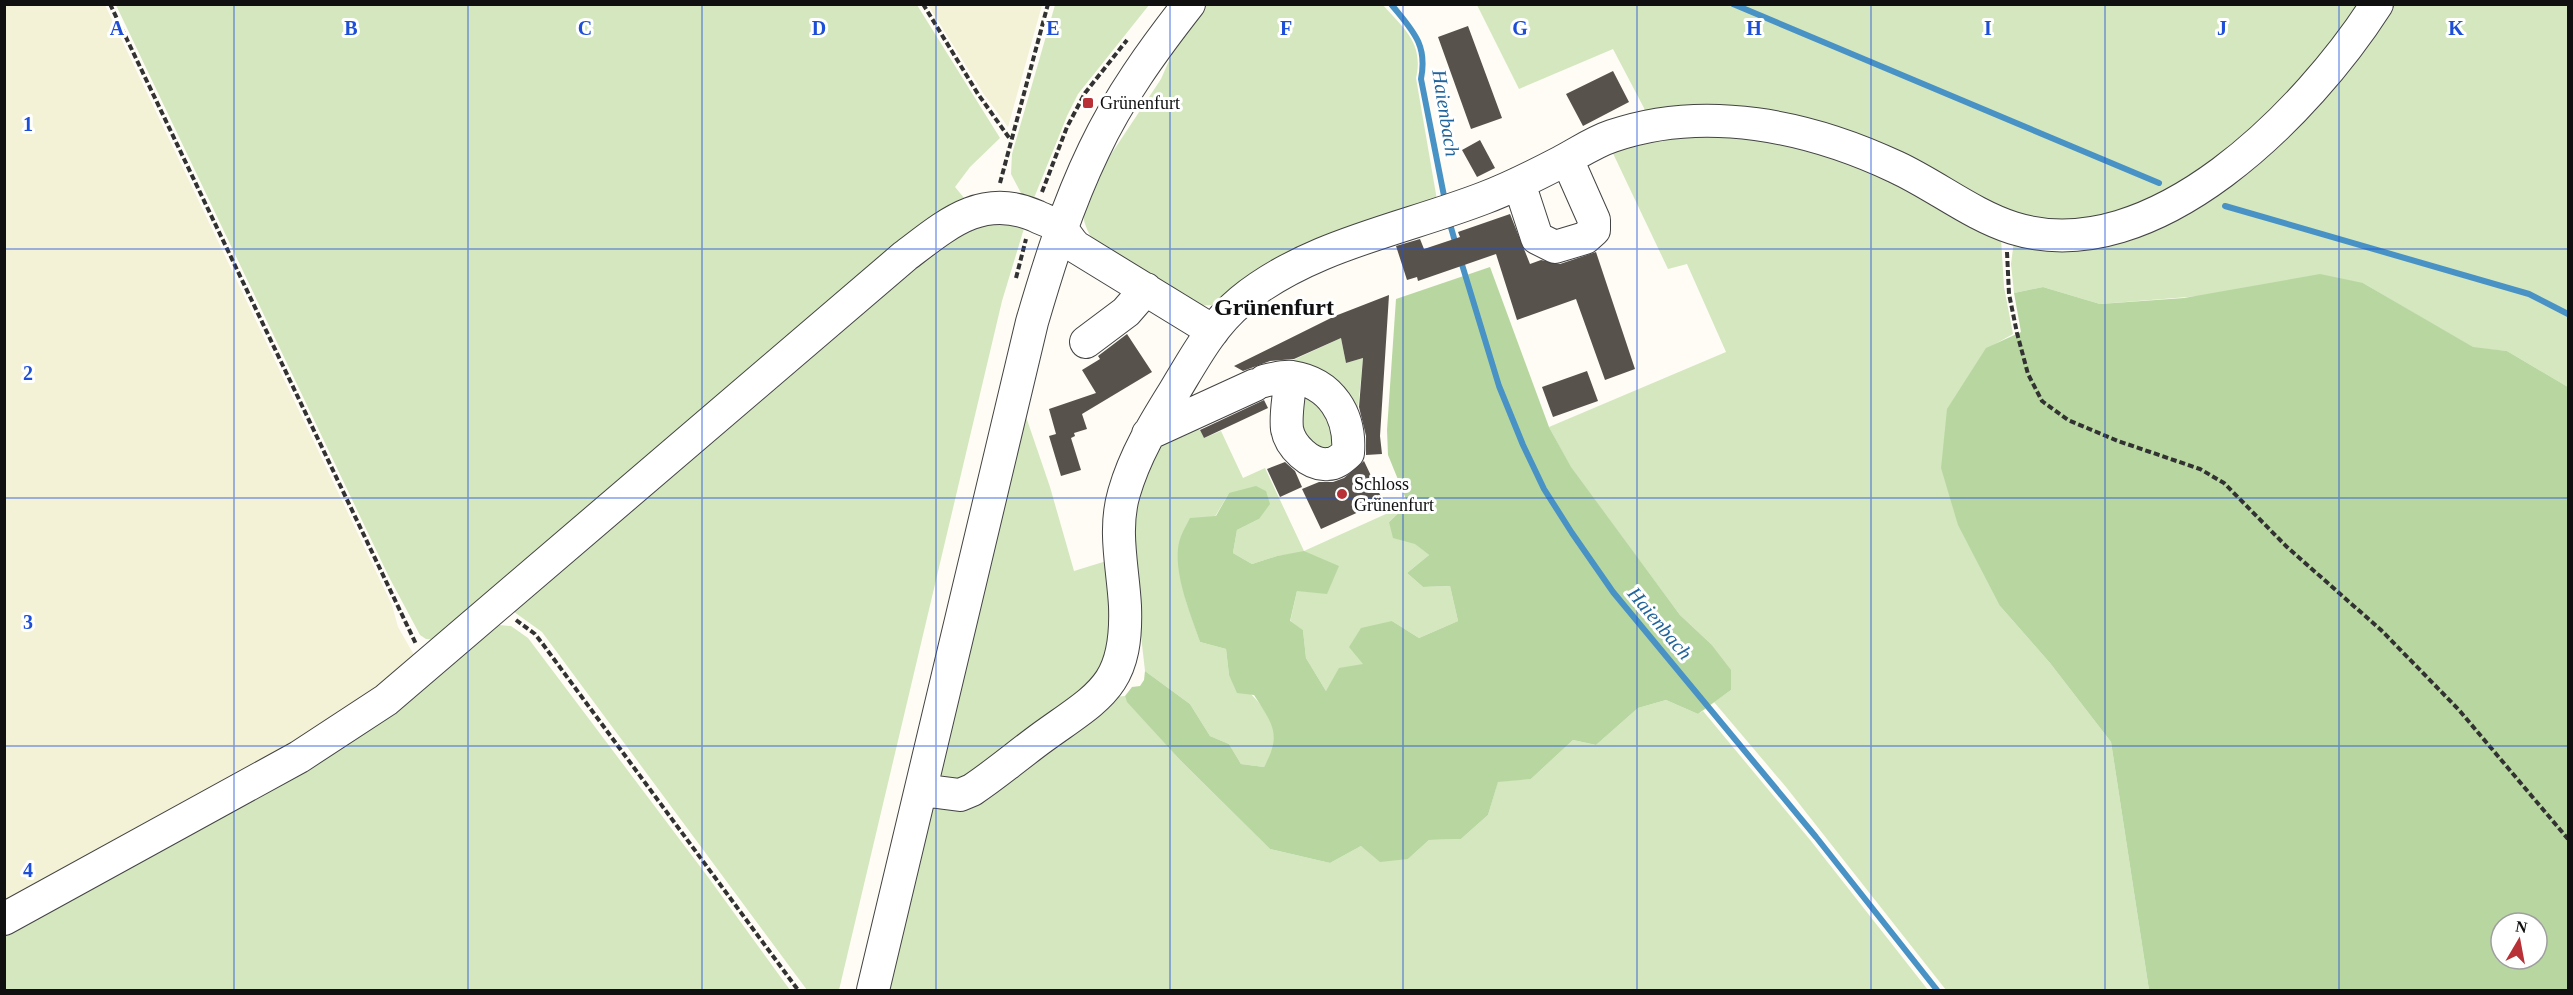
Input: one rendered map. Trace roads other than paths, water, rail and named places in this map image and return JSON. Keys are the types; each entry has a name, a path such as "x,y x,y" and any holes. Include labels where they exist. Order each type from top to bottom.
{"street":[{"path":"873,990 1032,322 1061,228 1094,150 1118,105 1144,63 1189,4"},
{"path":"921,790 951,795 960,795 972,790 1086,707 1101,694 1114,677 1122,656 1125,620 1119,515 1130,473 1148,434 1192,360 1213,331 1241,301 1304,263 1487,197 1606,138 1662,123 1696,120 1736,121 1784,130 1863,153 1893,165 2008,226 2041,234 2067,235 2093,232 2147,215 2207,184 2232,166 2295,108 2344,54 2378,4"},
{"path":"1519,183 1528,217 1537,238 1555,247 1586,238 1594,230 1594,220 1567,159"},
{"path":"4,919 299,757 387,700 905,255 954,220 978,209 995,207 1034,215 1061,228 1067,240 1076,247 1213,331"},
{"path":"1086,342 1126,312 1146,289"},
{"path":"1192,360 1190,384 1197,396 1218,401"},
{"path":"1148,434 1218,401 1270,381"}],"waterway":[{"name":"Haienbach","path":"1391,4 1412,30 1420,47 1423,67 1421,79 1445,201"},
{"path":"1733,4 2159,183"},
{"path":"2225,206 2529,294 2568,314"},
{"name":"Haienbach","path":"1450,224 1456,245"},
{"name":"Haienbach","path":"1460,258 1499,386 1523,445 1544,489 1572,533 1613,592 1816,837 1937,990"}],"place":[{"name":"Grünenfurt","path":"1088,103"},
{"name":"Schloss Grünenfurt","path":"1342,494"}],"district":[{"name":"Grünenfurt","path":"1274,307"}]}
